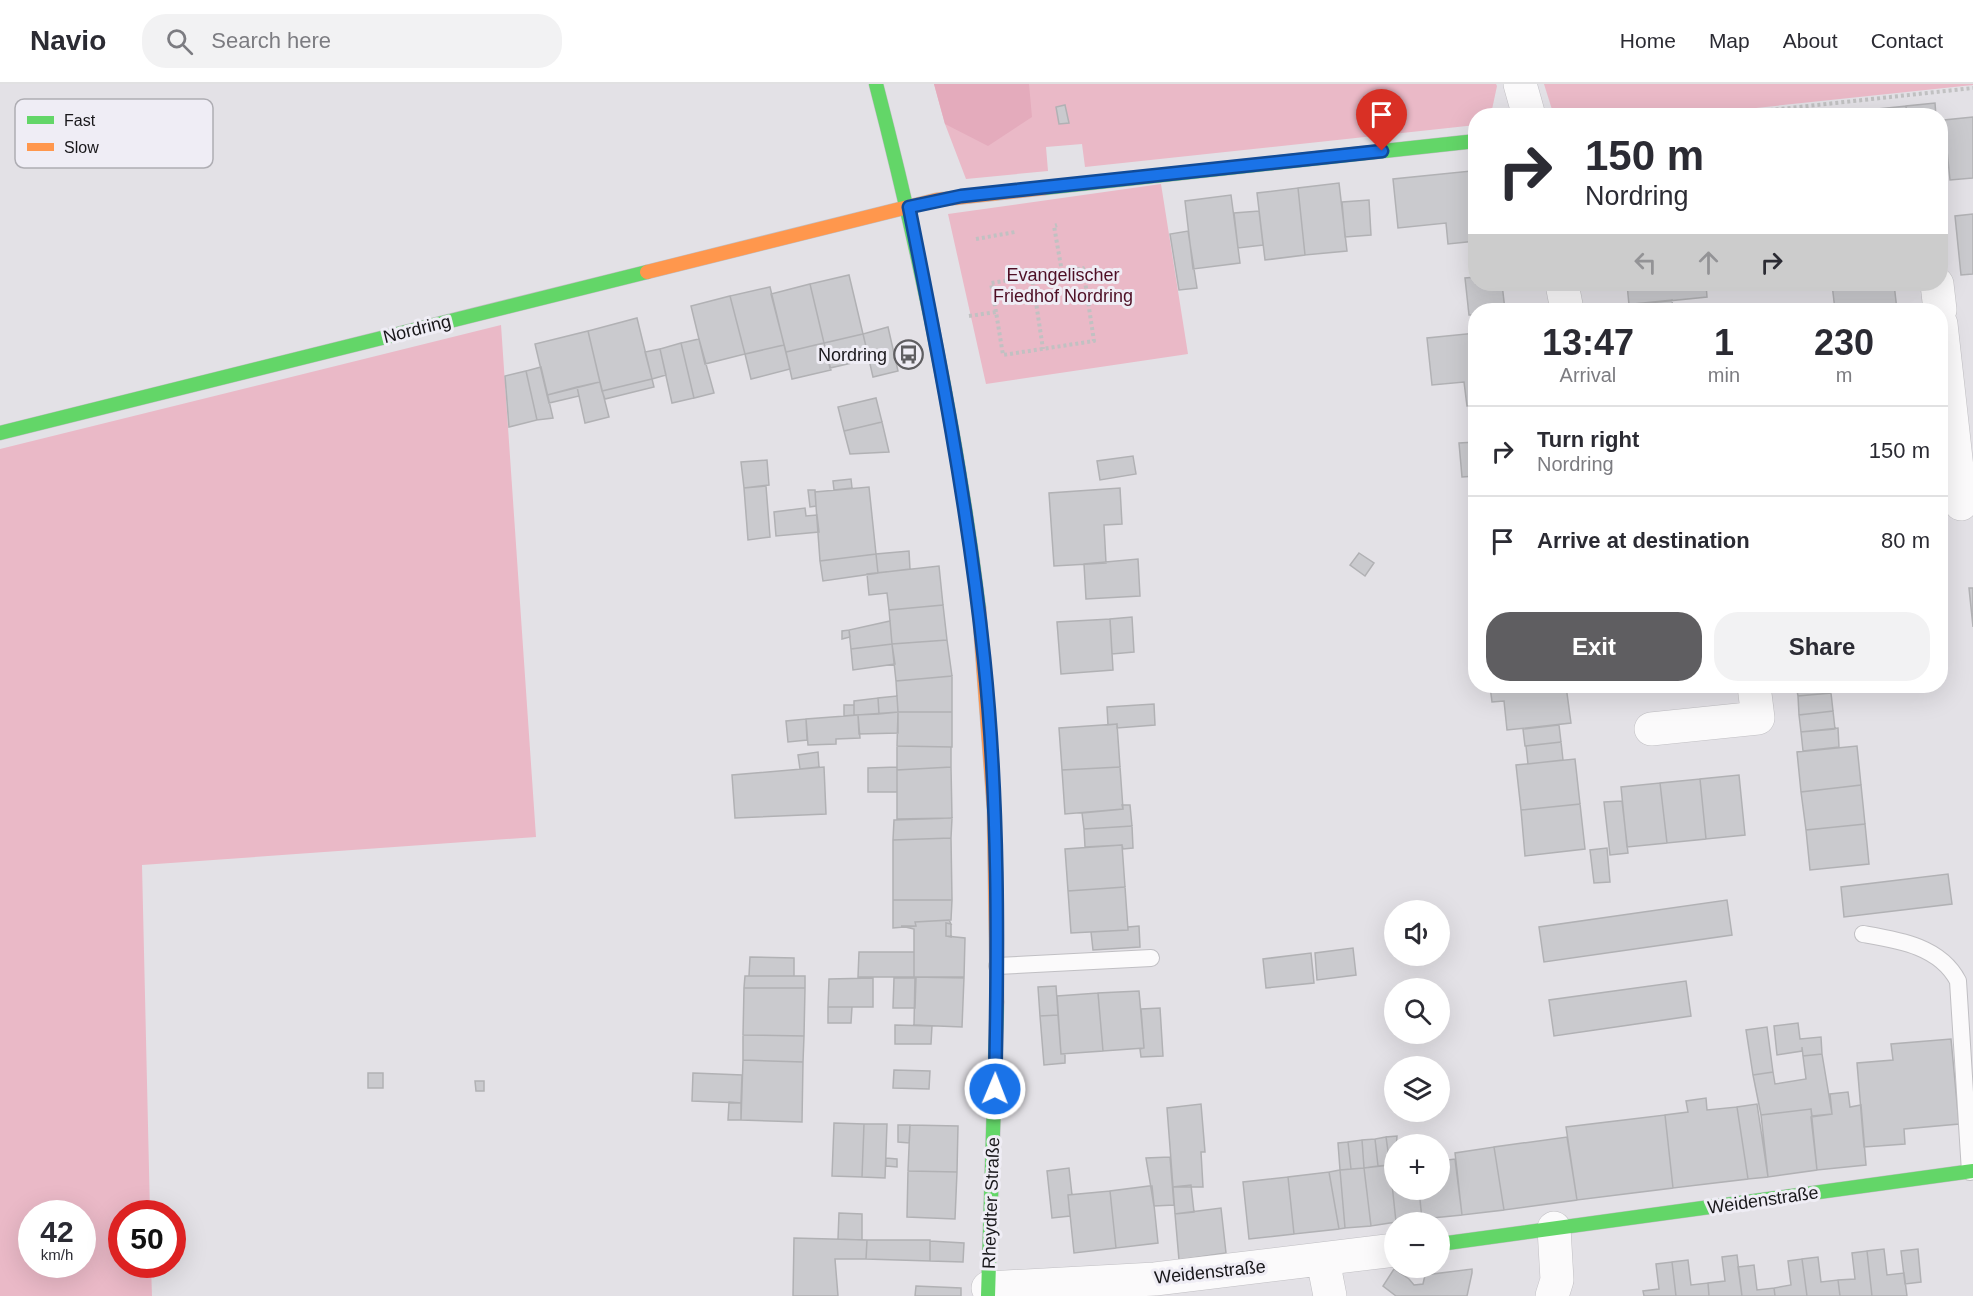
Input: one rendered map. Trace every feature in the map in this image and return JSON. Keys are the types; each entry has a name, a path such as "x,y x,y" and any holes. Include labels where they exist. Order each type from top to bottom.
{"street":[{"name":"Rheydter Straße","path":"876,84 909,207 933,322 965,509 984,660 992,768 997,966 988,1292"},
{"path":"1520,84 1527,108"},
{"name":"Nordring","path":"0,433 961,196 1468,142"},
{"path":"1948,398 1958,504"},
{"path":"1651,729 1758,718 1755,693"},
{"name":"Weidenstraße","path":"1450,1243 1971,1172"},
{"path":"1552,1296 1557,1280 1554,1228"},
{"name":"Weidenstraße","path":"988,1292 1122,1282 1384,1252"},
{"path":"1323,1260 1330,1296"}],"lane":[{"path":"1863,934 1906,943 1924,950 1941,960 1958,981 1971,1172"},
{"path":"997,966 1151,958"}],"path":[{"path":"1789,108 1973,88"},
{"path":"1062,272 1054,226 1066,224"},
{"path":"1083,268 1094,341 1003,355 991,283 1032,276 1083,268"},
{"path":"1032,276 1043,349"},
{"path":"933,322 996,312"}],"green space":[{"path":"934,84 1496,84 1497,86 1492,108 1468,108 1468,126 1085,167 1082,144 1046,147 1048,171 966,179 945,124"},
{"path":"1544,84 1973,84 1755,108 1552,108"},
{"name":"Evangelischer Friedhof Nordring","path":"1161,184 1188,354 986,384 948,214"},
{"path":"501,325 536,837 142,865 150,1200 108,1200 108,1278 151,1278 152,1296 0,1296 0,449"}],"shaded area":[{"path":"934,84 1029,84 1032,117 988,146 945,124"}],"building":[{"path":"1935,103 1935,108 1906,108 1906,106"},
{"path":"1065,105 1069,123 1059,124 1056,107"},
{"path":"1973,117 1973,178 1950,180 1948,120"},
{"path":"1468,171 1468,242 1448,244 1446,223 1398,228 1393,179"},
{"path":"1339,183 1347,251 1305,255 1298,188"},
{"path":"1298,188 1305,255 1265,260 1257,193"},
{"path":"1231,195 1240,263 1193,269 1185,201"},
{"path":"1369,200 1371,235 1345,237 1342,202"},
{"path":"1259,211 1263,245 1238,248 1234,213"},
{"path":"1973,214 1973,274 1961,275 1955,216"},
{"path":"1188,231 1197,288 1179,290 1170,234"},
{"path":"849,275 863,334 824,343 810,284"},
{"path":"1465,278 1468,278 1468,291 1503,291 1504,303 1468,303 1468,306"},
{"path":"810,284 824,343 786,352 771,294"},
{"path":"770,287 784,345 745,354 730,296"},
{"path":"1628,291 1707,291 1707,297 1629,303"},
{"path":"1833,291 1895,291 1896,303 1834,303"},
{"path":"730,296 745,354 705,364 691,306"},
{"path":"1672,300 1672,303 1644,303"},
{"path":"637,318 652,379 602,391 588,331"},
{"path":"888,327 898,371 873,377 863,334"},
{"path":"588,331 600,382 547,395 535,344"},
{"path":"863,334 869,359 830,368 824,343"},
{"path":"1468,334 1468,406 1464,382 1432,385 1427,338"},
{"path":"699,339 714,393 694,398 681,343"},
{"path":"681,343 694,398 672,403 660,349"},
{"path":"824,343 831,370 792,379 786,352"},
{"path":"784,345 790,369 751,379 745,354"},
{"path":"660,349 666,375 652,379 645,352"},
{"path":"541,367 553,418 537,420 526,371"},
{"path":"526,371 537,420 509,427 505,376"},
{"path":"652,379 654,387 605,399 602,391"},
{"path":"600,382 609,417 585,423 577,387"},
{"path":"577,387 579,396 549,403 547,395"},
{"path":"876,398 882,422 844,431 838,407"},
{"path":"882,422 889,452 850,454 844,431"},
{"path":"1468,442 1468,477 1462,477 1459,443"},
{"path":"1133,456 1136,474 1100,480 1097,461"},
{"path":"767,460 769,485 744,488 741,462"},
{"path":"851,479 852,488 834,490 833,481"},
{"path":"766,486 770,537 748,540 744,488"},
{"path":"869,487 876,554 820,561 815,492"},
{"path":"1120,488 1122,524 1104,525 1106,563 1054,566 1049,493"},
{"path":"808,490 815,490 816,506 810,507"},
{"path":"805,508 806,516 817,515 819,532 776,536 774,512"},
{"path":"909,551 910,569 878,573 876,554"},
{"path":"1359,553 1374,563 1365,576 1350,565"},
{"path":"876,554 878,573 823,581 820,561"},
{"path":"1138,559 1140,596 1086,599 1084,564"},
{"path":"939,566 943,605 889,610 887,593 869,595 867,574"},
{"path":"1969,588 1973,588 1973,627"},
{"path":"943,605 947,640 892,644 889,610"},
{"path":"1132,617 1134,652 1112,654 1110,619"},
{"path":"1110,619 1113,670 1061,674 1057,622"},
{"path":"890,621 892,644 851,649 849,630"},
{"path":"849,630 850,637 842,639 842,631"},
{"path":"947,640 952,676 896,681 892,644"},
{"path":"892,644 895,664 853,670 851,649"},
{"path":"952,676 952,712 898,712 896,681"},
{"path":"1491,693 1567,693 1571,723 1507,730 1504,701 1492,702"},
{"path":"1797,693 1831,693 1798,696"},
{"path":"1831,693 1833,711 1799,715 1798,696"},
{"path":"897,696 898,712 879,714 878,698"},
{"path":"878,698 879,714 854,715 854,701"},
{"path":"1154,704 1155,725 1117,728 1117,724 1108,725 1107,707"},
{"path":"844,705 854,705 854,715 844,716"},
{"path":"1833,711 1835,729 1801,732 1799,715"},
{"path":"898,712 898,733 859,734 858,715"},
{"path":"898,712 952,712 952,747 897,746"},
{"path":"858,715 860,738 836,739 836,744 808,745 806,719"},
{"path":"806,719 807,740 788,742 786,721"},
{"path":"1117,724 1120,767 1062,770 1059,728"},
{"path":"1559,725 1561,742 1525,746 1523,729"},
{"path":"1838,728 1839,747 1803,751 1801,732"},
{"path":"1561,742 1563,760 1528,764 1526,746"},
{"path":"897,746 951,747 951,767 897,770"},
{"path":"1857,746 1861,785 1801,792 1797,752"},
{"path":"818,752 819,767 800,769 798,755"},
{"path":"1575,759 1580,804 1521,810 1516,765"},
{"path":"824,767 826,814 735,818 732,775"},
{"path":"897,767 897,792 868,792 868,768"},
{"path":"951,767 952,818 897,819 897,770"},
{"path":"1120,767 1123,809 1065,814 1062,770"},
{"path":"1739,775 1745,835 1706,839 1700,779"},
{"path":"1700,779 1706,839 1667,843 1660,783"},
{"path":"1660,783 1667,843 1627,847 1621,787"},
{"path":"1861,785 1865,824 1806,830 1801,792"},
{"path":"1622,801 1628,853 1610,855 1604,802"},
{"path":"1580,804 1585,849 1525,856 1521,810"},
{"path":"1122,805 1130,805 1132,826 1084,829 1082,813 1123,809"},
{"path":"952,818 951,838 893,840 894,820"},
{"path":"1865,824 1869,864 1810,870 1806,830"},
{"path":"1132,826 1133,848 1123,849 1122,845 1085,847 1084,829"},
{"path":"951,838 952,900 893,900 893,840"},
{"path":"1122,845 1125,887 1068,891 1065,849"},
{"path":"1607,848 1610,882 1594,883 1590,850"},
{"path":"1948,874 1952,904 1844,917 1841,887"},
{"path":"1125,887 1128,930 1071,933 1068,891"},
{"path":"893,900 952,900 951,920 915,922 916,926 893,928"},
{"path":"1727,900 1732,935 1544,962 1539,927"},
{"path":"949,920 951,924 946,923 946,936 965,938 964,978 914,977 914,929 901,926 916,926 915,922"},
{"path":"946,923 951,924 951,937 946,936"},
{"path":"1139,926 1140,947 1093,950 1091,932 1128,930 1128,927"},
{"path":"1353,948 1356,975 1317,980 1315,953"},
{"path":"859,952 914,952 914,977 858,977"},
{"path":"1311,953 1314,983 1266,988 1263,959"},
{"path":"750,957 794,958 794,976 749,976"},
{"path":"745,976 805,976 805,988 744,988"},
{"path":"915,977 964,977 962,1027 914,1025"},
{"path":"873,978 873,1007 828,1007 829,979"},
{"path":"894,978 916,978 915,1008 893,1008"},
{"path":"1686,981 1691,1016 1554,1036 1549,1000"},
{"path":"1056,986 1058,1015 1040,1016 1038,987"},
{"path":"744,988 805,988 804,1036 743,1035"},
{"path":"1139,991 1144,1048 1103,1051 1098,993"},
{"path":"1098,993 1103,1051 1061,1054 1057,996"},
{"path":"828,1007 852,1007 851,1023 828,1023"},
{"path":"1160,1008 1163,1056 1141,1057 1140,1049 1144,1048 1141,1009"},
{"path":"1058,1015 1061,1054 1065,1054 1065,1063 1044,1065 1040,1016"},
{"path":"1798,1023 1800,1039 1821,1037 1822,1054 1803,1056 1802,1047 1802,1051 1777,1055 1774,1026"},
{"path":"895,1025 932,1026 931,1044 895,1044"},
{"path":"1767,1027 1773,1072 1753,1075 1746,1030"},
{"path":"743,1035 804,1036 803,1062 743,1060"},
{"path":"1951,1039 1959,1124 1904,1129 1905,1144 1864,1147 1857,1063 1893,1060 1891,1044"},
{"path":"1822,1054 1832,1114 1812,1116 1811,1109 1761,1115 1753,1075 1773,1072 1775,1084 1806,1079 1803,1056"},
{"path":"743,1060 803,1062 802,1122 741,1120"},
{"path":"894,1070 930,1071 929,1089 893,1088"},
{"path":"368,1073 383,1073 383,1088 368,1088"},
{"path":"693,1073 742,1075 741,1103 692,1101"},
{"path":"475,1081 484,1081 484,1091 476,1091"},
{"path":"1848,1092 1850,1107 1861,1105 1866,1165 1817,1170 1811,1117 1832,1114 1830,1094"},
{"path":"1706,1098 1707,1110 1737,1107 1748,1179 1673,1188 1665,1115 1688,1112 1686,1101"},
{"path":"729,1102 741,1103 741,1120 728,1120"},
{"path":"1201,1104 1205,1152 1201,1152 1203,1187 1173,1187 1167,1108"},
{"path":"1757,1104 1768,1177 1748,1179 1737,1107"},
{"path":"1811,1109 1817,1170 1768,1177 1761,1115"},
{"path":"1665,1115 1673,1188 1577,1200 1566,1127"},
{"path":"834,1123 864,1124 862,1177 832,1176"},
{"path":"864,1124 887,1124 885,1178 862,1177"},
{"path":"898,1125 910,1125 909,1143 898,1142"},
{"path":"910,1125 958,1126 957,1172 908,1171"},
{"path":"1384,1137 1384,1166 1378,1166 1375,1139"},
{"path":"1567,1137 1577,1200 1504,1210 1494,1147"},
{"path":"1375,1139 1378,1166 1364,1168 1362,1140"},
{"path":"1362,1140 1364,1168 1351,1169 1348,1142"},
{"path":"1348,1142 1351,1169 1340,1170 1338,1143"},
{"path":"1494,1147 1504,1210 1462,1215 1455,1153"},
{"path":"1170,1157 1174,1205 1154,1206 1146,1158"},
{"path":"886,1158 897,1159 897,1167 886,1166"},
{"path":"1455,1159 1462,1215 1450,1216 1450,1212 1421,1212 1420,1200 1450,1200 1450,1160"},
{"path":"1384,1166 1384,1200 1394,1200 1395,1212 1384,1212 1384,1224 1371,1226 1364,1168"},
{"path":"1069,1168 1072,1195 1068,1195 1070,1216 1052,1218 1047,1171"},
{"path":"1364,1168 1371,1226 1345,1228 1340,1170"},
{"path":"1340,1170 1345,1228 1339,1229 1329,1172"},
{"path":"908,1171 957,1172 955,1219 907,1217"},
{"path":"1329,1172 1339,1229 1294,1234 1288,1177"},
{"path":"1288,1177 1294,1234 1249,1239 1243,1182"},
{"path":"1191,1185 1194,1212 1175,1214 1173,1187"},
{"path":"1152,1186 1158,1243 1116,1248 1110,1191"},
{"path":"1110,1191 1116,1248 1074,1253 1068,1195"},
{"path":"1394,1200 1420,1200 1421,1212 1395,1212"},
{"path":"1221,1208 1226,1253 1179,1260 1175,1214"},
{"path":"839,1213 862,1214 862,1240 838,1239"},
{"path":"794,1238 867,1240 866,1259 835,1259 838,1296 793,1296"},
{"path":"867,1240 930,1240 930,1261 866,1259"},
{"path":"930,1241 964,1243 963,1262 930,1261"},
{"path":"1884,1249 1887,1275 1904,1273 1907,1296 1872,1296 1867,1251"},
{"path":"1918,1249 1921,1282 1905,1284 1901,1251"},
{"path":"1867,1251 1872,1296 1840,1296 1838,1280 1855,1279 1852,1253"},
{"path":"1737,1255 1742,1296 1709,1296 1708,1283 1725,1281 1722,1257"},
{"path":"1818,1257 1821,1282 1838,1280 1840,1296 1807,1296 1802,1259"},
{"path":"1802,1259 1807,1296 1775,1296 1774,1288 1791,1285 1788,1261"},
{"path":"1688,1260 1691,1285 1708,1283 1709,1296 1676,1296 1672,1262"},
{"path":"1672,1262 1676,1296 1644,1296 1643,1291 1659,1289 1656,1264"},
{"path":"1754,1265 1757,1290 1774,1288 1775,1296 1742,1296 1738,1267"},
{"path":"1472,1269 1467,1296 1396,1296 1383,1286 1388,1278 1408,1278 1414,1285 1423,1284 1424,1278 1450,1278 1450,1272"},
{"path":"916,1286 961,1288 961,1296 915,1296"}],"traffic: fast":[{"path":"876,84 923,279 949,410 979,609"},
{"path":"1044,188 1468,142"},
{"path":"0,433 647,272"},
{"path":"988,1296 997,1002"},
{"path":"1450,1243 1973,1171"}],"traffic: slow":[{"path":"647,272 936,200 1044,188"},
{"path":"979,609 994,809 997,1002"}],"place":[{"name":"Nordring","path":"908,355"}],"route":[{"path":"995,1089 997,966 995,861 992,759 984,660 965,509 952,430 909,207 961,196 1382,151"}]}
